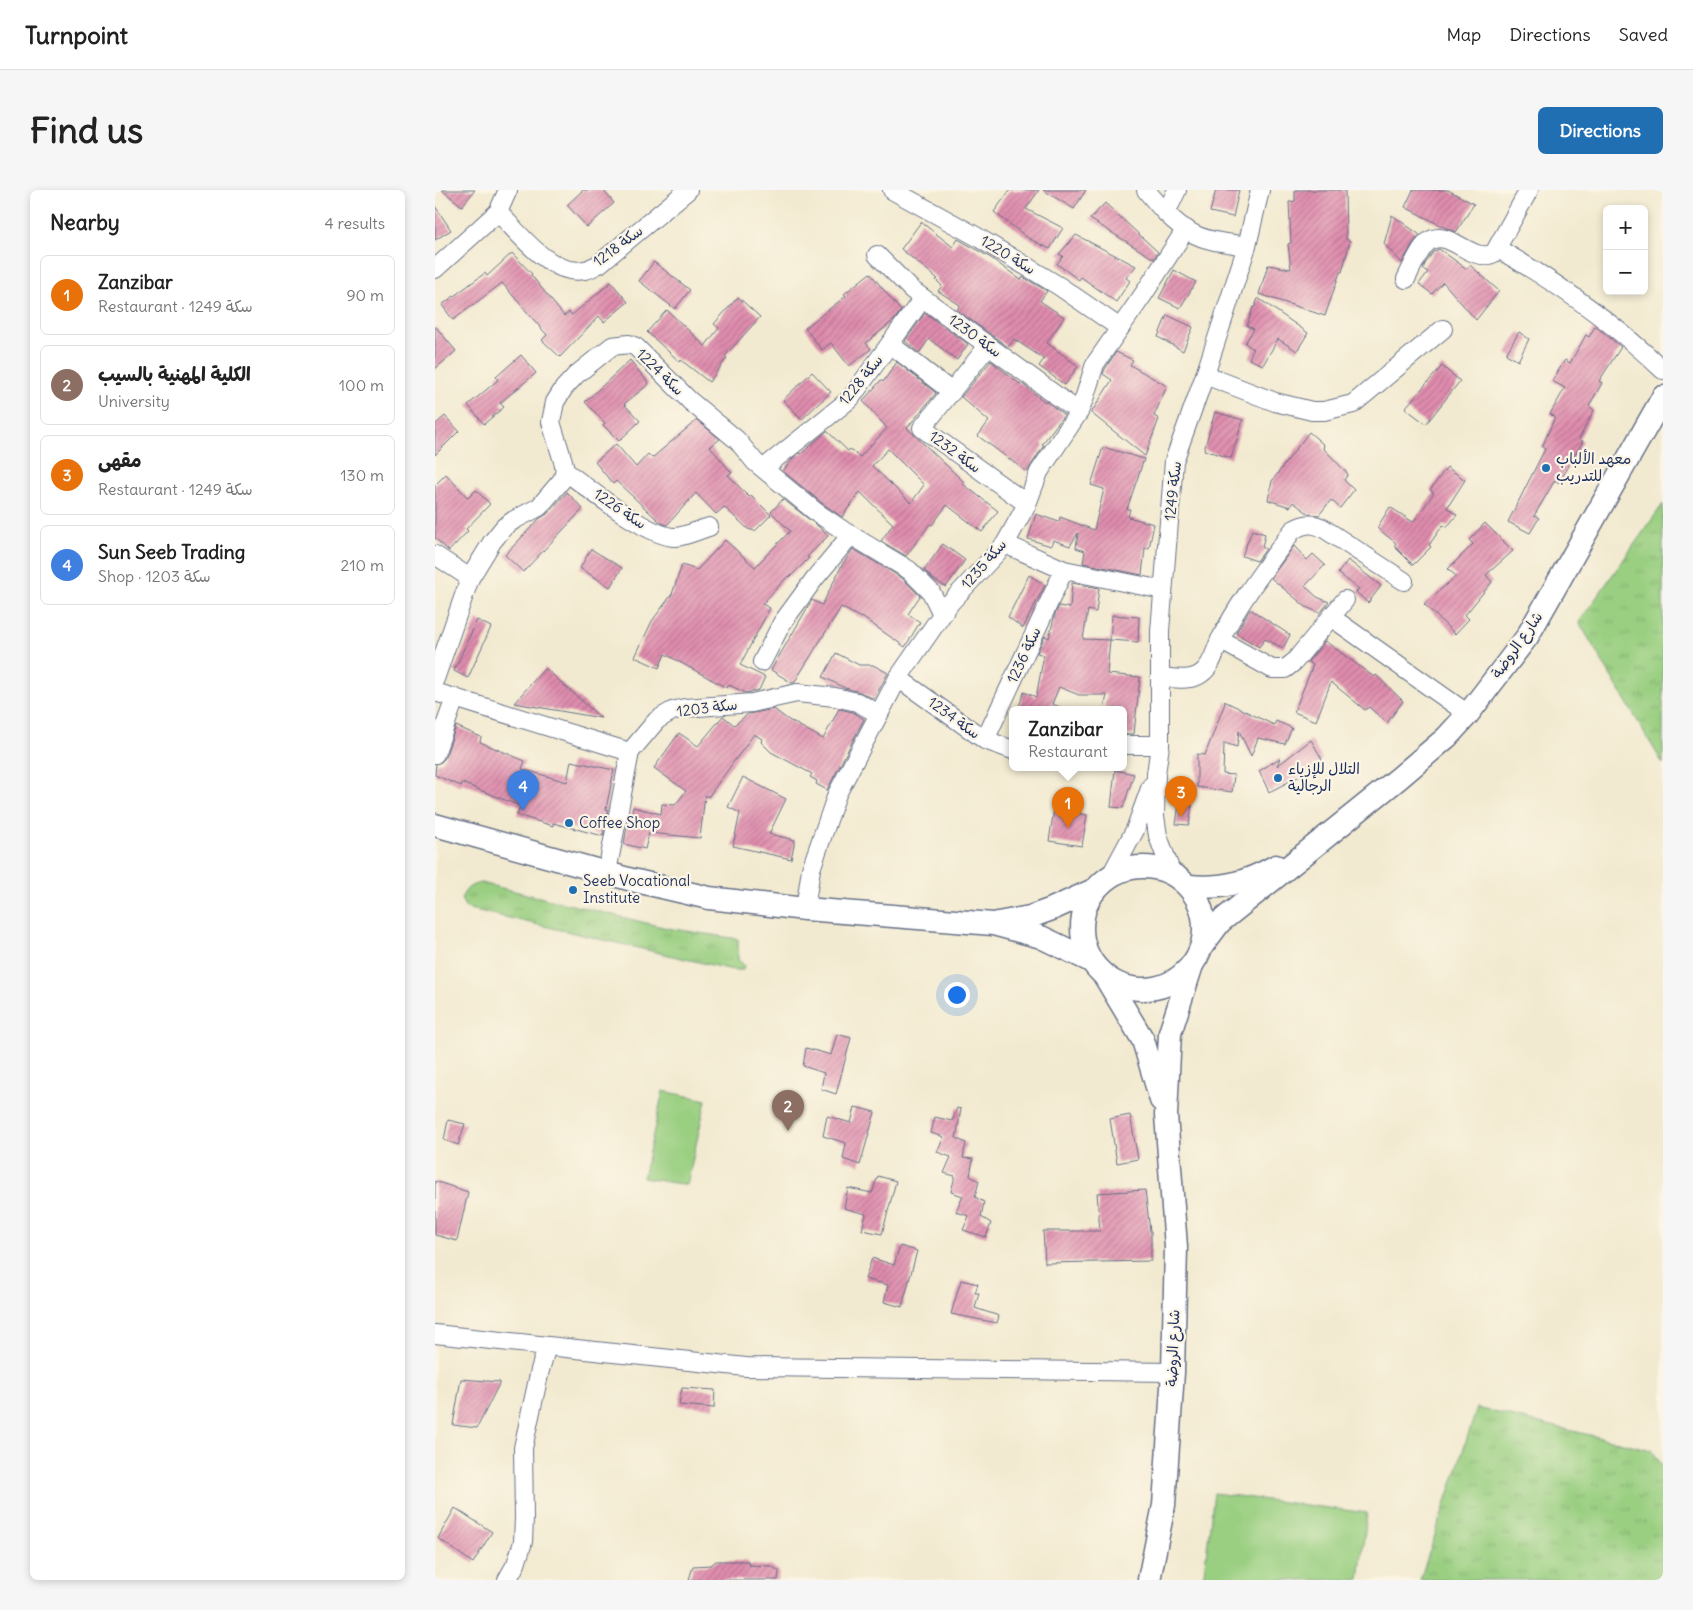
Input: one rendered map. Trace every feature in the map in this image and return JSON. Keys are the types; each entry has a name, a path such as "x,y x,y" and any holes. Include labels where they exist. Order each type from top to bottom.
{"main road":[{"name":"شارع الروضة","path":"1149,1580 1164,1505 1173,1372 1176,1247 1166,1115 1170,1033 1197,956 1220,922 1420,760 1447,737 1468,714 1527,637 1663,397"},
{"path":"435,825 709,898 805,909 993,924 1041,936 1097,968 1120,985 1139,989 1158,988 1177,979 1197,956 1204,925 1200,904 1180,880 1152,867 1131,867 1052,909 993,924"},
{"name":"شارع الروضة","path":"1180,880 1208,888 1229,886 1264,873 1314,845"},
{"path":"1097,968 1084,943 1082,924 1086,905 1104,882"},
{"name":"شارع الروضة","path":"1097,968 1143,1040 1166,1115"}],"street":[{"path":"435,269 498,212 508,190"},
{"name":"سكة 1218","path":"498,212 545,259 557,267 570,270 584,270 599,264 688,190"},
{"name":"سكة 1220","path":"892,190 974,235 1059,286 1120,328"},
{"path":"1146,190 1165,213 1192,234 1247,246"},
{"path":"1165,213 1177,190"},
{"name":"سكة 1249","path":"1180,880 1158,836 1155,816 1156,774 1160,745 1160,631 1175,461 1247,246 1260,190"},
{"path":"1406,279 1426,243 1434,238 1441,238 1483,256 1489,256 1498,249 1529,190"},
{"name":"سكة 1235","path":"805,909 811,869 837,794 899,678 950,603 1005,544 1027,504 1039,472 1079,412 1085,399 1095,364 1186,229"},
{"path":"1498,249 1572,295 1641,349 1663,370"},
{"name":"سكة 1230","path":"877,255 912,290 1079,412"},
{"name":"سكة 1228","path":"764,468 850,399 923,298"},
{"path":"1205,375 1275,402 1312,411 1324,411 1353,404 1443,330"},
{"name":"سكة 1224","path":"565,471 551,422 555,402 576,375 603,352 612,346 629,344 636,347 647,357 689,401 737,440 755,462 816,512 909,570 931,592 943,614"},
{"path":"890,344 952,392"},
{"name":"سكة 1232","path":"989,346 922,428 1027,504"},
{"path":"435,679 470,578 492,542 504,527 513,520 539,507 562,480 565,471"},
{"name":"سكة 1226","path":"565,471 641,525 660,534 676,537 709,527"},
{"path":"1161,677 1188,678 1201,675 1209,665 1220,640 1245,596 1293,530 1303,524 1315,524 1323,528 1404,581"},
{"path":"762,662 782,623 815,578 851,535"},
{"path":"1005,544 1064,570 1163,590"},
{"path":"435,555 470,578"},
{"name":"سكة 1236","path":"985,740 1064,570"},
{"path":"1220,640 1272,669 1285,669 1295,662 1345,600"},
{"path":"1331,617 1468,714"},
{"name":"سكة 1234","path":"899,678 985,740 1009,749"},
{"path":"435,692 630,752 607,872"},
{"name":"سكة 1203","path":"630,752 657,720 672,710 685,708 752,703 797,693 835,696 857,702 879,714"},
{"path":"435,754 455,698"},
{"path":"1127,745 1160,745"},
{"name":"سكة 1249","path":"1104,882 1135,830 1156,774"},
{"path":"435,1334 746,1367 1173,1372"},
{"path":"507,1580 516,1564 523,1542 523,1448 547,1346"}],"green space":[{"path":"1663,504 1663,764 1579,622"},
{"path":"481,883 667,928 738,939 738,960 744,965 743,970 733,970 466,908 461,899 465,892 471,886"},
{"path":"663,1091 706,1100 687,1185 643,1178"},
{"path":"1477,1408 1652,1450 1663,1467 1663,1580 1420,1580"},
{"path":"1214,1493 1367,1513 1359,1580 1203,1580"}],"building":[{"path":"442,190 475,190 462,206"},
{"path":"583,190 603,190 614,203 587,227 567,205"},
{"path":"1010,190 1039,190 1026,209 1063,228 1050,249 1028,238 994,212"},
{"path":"1043,190 1086,190 1074,209"},
{"path":"1216,190 1239,190 1233,217 1210,212"},
{"path":"1295,190 1345,190 1346,239 1350,241 1342,272 1340,272 1325,316 1259,294 1268,265 1291,269 1288,244 1291,243 1289,202 1295,201"},
{"path":"1413,190 1448,190 1474,204 1456,232 1405,207"},
{"path":"1105,203 1158,252 1154,259 1090,219"},
{"path":"435,206 451,230 435,240"},
{"path":"1392,215 1420,235 1413,243 1402,263 1384,244"},
{"path":"921,222 953,247 958,239 991,258 1021,280 1023,277 1047,291 1040,301 1064,317 1047,343 1078,366 1065,385 1039,366 1044,359 1014,339 1008,347 957,310 960,305 938,291 942,286 936,280 938,279 901,249"},
{"path":"1076,235 1136,266 1126,278 1130,281 1116,302 1081,277 1079,280 1057,264 1063,256 1059,254"},
{"path":"1439,249 1467,269 1470,265 1499,291 1476,320 1443,282 1432,294 1419,284 1428,272 1423,269 1425,264 1433,252"},
{"path":"512,253 532,274 564,316 569,312 572,315 611,282 628,302 604,322 599,316 560,357 542,340 547,335 502,283 453,320 442,305 485,273 487,276"},
{"path":"654,262 690,290 675,309 639,281"},
{"path":"1174,270 1196,282 1180,308 1159,298"},
{"path":"870,273 901,311 894,320 866,343 871,349 849,366 831,343 822,350 805,328 846,296 844,294"},
{"path":"738,297 760,317 725,356 727,358 709,382 681,360 680,362 647,332 667,310 705,346 719,328 714,324"},
{"path":"1258,298 1308,333 1297,351 1278,339 1263,365 1249,359 1253,349 1245,343 1254,329 1247,326"},
{"path":"925,313 968,344 957,360 929,339 919,353 905,341"},
{"path":"1167,315 1193,327 1183,351 1158,337"},
{"path":"435,326 456,351 435,369"},
{"path":"1595,326 1621,347 1599,381 1602,383 1589,406 1594,410 1579,439 1583,441 1559,483 1555,480 1534,516 1539,518 1530,533 1508,522 1545,449 1542,447 1555,417 1550,414 1565,388 1552,381 1565,360 1570,363 1586,335 1589,337"},
{"path":"1519,332 1529,339 1518,361 1506,354"},
{"path":"1116,352 1133,360 1130,365 1167,386 1154,416 1159,419 1145,456 1091,413 1112,380 1103,374"},
{"path":"521,355 536,373 500,403 504,407 484,424 468,405 498,380 496,377"},
{"path":"630,360 649,384 624,404 640,421 619,441 603,425 605,423 585,402"},
{"path":"991,361 1064,415 1042,444 1044,445 1027,472 978,436 989,421 961,397"},
{"path":"897,362 936,393 907,428 964,482 963,484 998,511 982,532 947,505 906,556 881,541 893,524 860,492 842,517 783,471 793,458 799,453 801,454 827,431 848,451 850,449 860,457 887,428 863,401 881,380 883,382","holes":["888,449 924,485 911,503 872,466"]},
{"path":"1442,366 1460,381 1426,424 1405,408"},
{"path":"812,372 831,392 802,419 783,400"},
{"path":"1215,412 1243,420 1231,458 1204,450"},
{"path":"445,416 459,431 435,455 435,425"},
{"path":"697,420 720,439 710,447 732,473 728,475 749,497 751,495 771,515 755,531 748,529 724,507 716,514 696,493 667,525 660,522 616,481 613,484 595,462 616,444 636,467 648,454 652,458"},
{"path":"1309,432 1324,445 1323,448 1348,474 1344,480 1354,490 1340,508 1331,500 1319,515 1309,514 1293,502 1290,507 1268,500 1272,481"},
{"path":"1103,447 1144,459 1127,509 1130,509 1128,517 1154,524 1149,548 1145,548 1142,575 1083,563 1085,551 1076,548 1078,533 1070,546 1053,540 1051,546 1028,539 1036,514 1059,522 1060,517 1094,530 1104,489 1091,485"},
{"path":"1447,467 1465,480 1447,508 1457,515 1447,527 1443,525 1429,545 1431,547 1413,565 1394,546 1396,543 1377,528 1390,507 1413,522 1434,493 1430,490"},
{"path":"446,474 468,498 476,490 490,504 466,529 468,531 449,551 435,538 435,485"},
{"path":"567,492 583,509 523,572 505,555"},
{"path":"783,499 828,536 807,557 809,558 790,577 788,576 762,604 770,608 740,665 765,677 759,690 746,693 729,685 727,688 665,654 659,668 635,657 652,621 672,594 682,565 697,570 725,540 755,567 790,531 771,512"},
{"path":"1485,523 1513,551 1486,575 1492,582 1465,615 1469,619 1455,634 1424,604 1456,576 1448,569 1473,544 1469,540"},
{"path":"1252,530 1265,534 1262,547 1266,549 1257,561 1242,556"},
{"path":"943,544 965,560 946,587 933,579 924,570"},
{"path":"1294,546 1307,560 1313,554 1325,565 1305,586 1317,597 1329,602 1320,613 1306,607 1271,578"},
{"path":"591,549 622,568 610,587 580,568"},
{"path":"853,549 902,578 920,596 908,614 920,622 905,647 862,617 841,607 794,683 792,683 771,670 812,600 822,605 842,565"},
{"path":"1348,560 1381,586 1368,603 1356,592 1359,589 1338,573"},
{"path":"1029,575 1045,585 1023,628 1008,617"},
{"path":"1072,583 1099,588 1096,612 1088,610 1083,639 1110,640 1107,674 1140,677 1134,734 1127,734 1127,706 1105,706 1107,695 1079,695 1059,687 1052,704 1057,706 1019,706 1024,692 1036,697 1044,655 1037,653 1045,636 1049,638 1059,606 1070,608"},
{"path":"1250,609 1290,635 1283,648 1265,639 1259,647 1236,633"},
{"path":"1112,615 1139,617 1138,642 1110,640"},
{"path":"477,620 491,627 468,678 454,671"},
{"path":"1325,641 1374,677 1376,675 1403,701 1387,723 1369,707 1365,710 1331,682 1316,721 1294,712 1313,665 1308,662"},
{"path":"836,653 859,665 873,665 888,673 874,699 823,677"},
{"path":"545,668 601,718 514,703"},
{"path":"1224,701 1274,725 1276,721 1292,728 1285,744 1258,738 1251,756 1239,731 1237,747 1224,743 1223,774 1234,775 1232,792 1197,787 1197,754 1205,755 1225,703"},
{"path":"774,709 787,719 823,739 839,709 853,712 864,719 827,790 816,784 817,781 810,777 812,774 771,752 761,742 762,739 754,734 708,797 705,795 700,838 649,833 645,849 624,844 629,815 631,815 633,807 661,814 662,804 675,805 686,791 654,768 679,733 698,746 723,716 734,725 748,714"},
{"path":"456,726 481,737 480,742 525,761 522,769 567,782 571,761 614,770 603,836 553,823 553,826 517,815 520,806 462,783 461,786 435,775 436,764 445,758"},
{"path":"1311,740 1322,759 1301,778 1300,776 1269,792 1259,771 1280,758 1277,766"},
{"path":"1115,771 1134,774 1123,808 1111,807"},
{"path":"743,777 786,799 769,834 795,840 791,859 733,846 740,813 728,807"},
{"path":"1179,804 1192,804 1189,825 1176,824"},
{"path":"1054,809 1087,815 1082,846 1049,841"},
{"path":"837,1034 851,1038 836,1094 821,1089 824,1073 803,1066 806,1048 831,1055"},
{"path":"855,1107 875,1112 860,1165 843,1159 846,1143 823,1136 827,1116 851,1123"},
{"path":"957,1108 961,1109 956,1138 966,1143 963,1158 973,1159 970,1176 979,1181 975,1197 984,1202 981,1217 991,1223 986,1237 963,1230 969,1216 956,1212 963,1196 951,1192 955,1176 944,1173 951,1157 937,1152 944,1137 931,1133 935,1117 952,1121"},
{"path":"1130,1115 1138,1159 1117,1163 1110,1119"},
{"path":"448,1120 465,1124 458,1145 444,1140"},
{"path":"878,1176 896,1181 882,1234 862,1230 866,1214 844,1208 848,1188 872,1193"},
{"path":"435,1181 468,1192 457,1241 435,1235"},
{"path":"1145,1190 1151,1231 1151,1261 1045,1263 1043,1231 1100,1231 1097,1193"},
{"path":"900,1246 917,1251 902,1307 884,1302 888,1285 865,1279 872,1258 894,1265"},
{"path":"961,1280 978,1284 975,1293 979,1293 975,1308 999,1316 997,1323 951,1314"},
{"path":"461,1379 500,1382 477,1428 453,1425"},
{"path":"682,1388 715,1390 714,1408 679,1405"},
{"path":"455,1508 492,1532 473,1563 438,1538"},
{"path":"716,1561 748,1561 749,1565 771,1566 779,1571 778,1580 689,1580 693,1566 711,1565"}],"place":[{"name":"معهد الألباب للتدريب","path":"1546,468"},
{"name":"التلال للإزياء الرجالية","path":"1278,778"},
{"name":"Sun Seeb Trading","path":"523,811"},
{"name":"مقهى","path":"1181,817"},
{"name":"Coffee Shop","path":"569,823"},
{"name":"Zanzibar","path":"1068,828"},
{"name":"Seeb Vocational Institute","path":"573,890"},
{"name":"الكلية المهنية بالسيب","path":"788,1131"}]}
